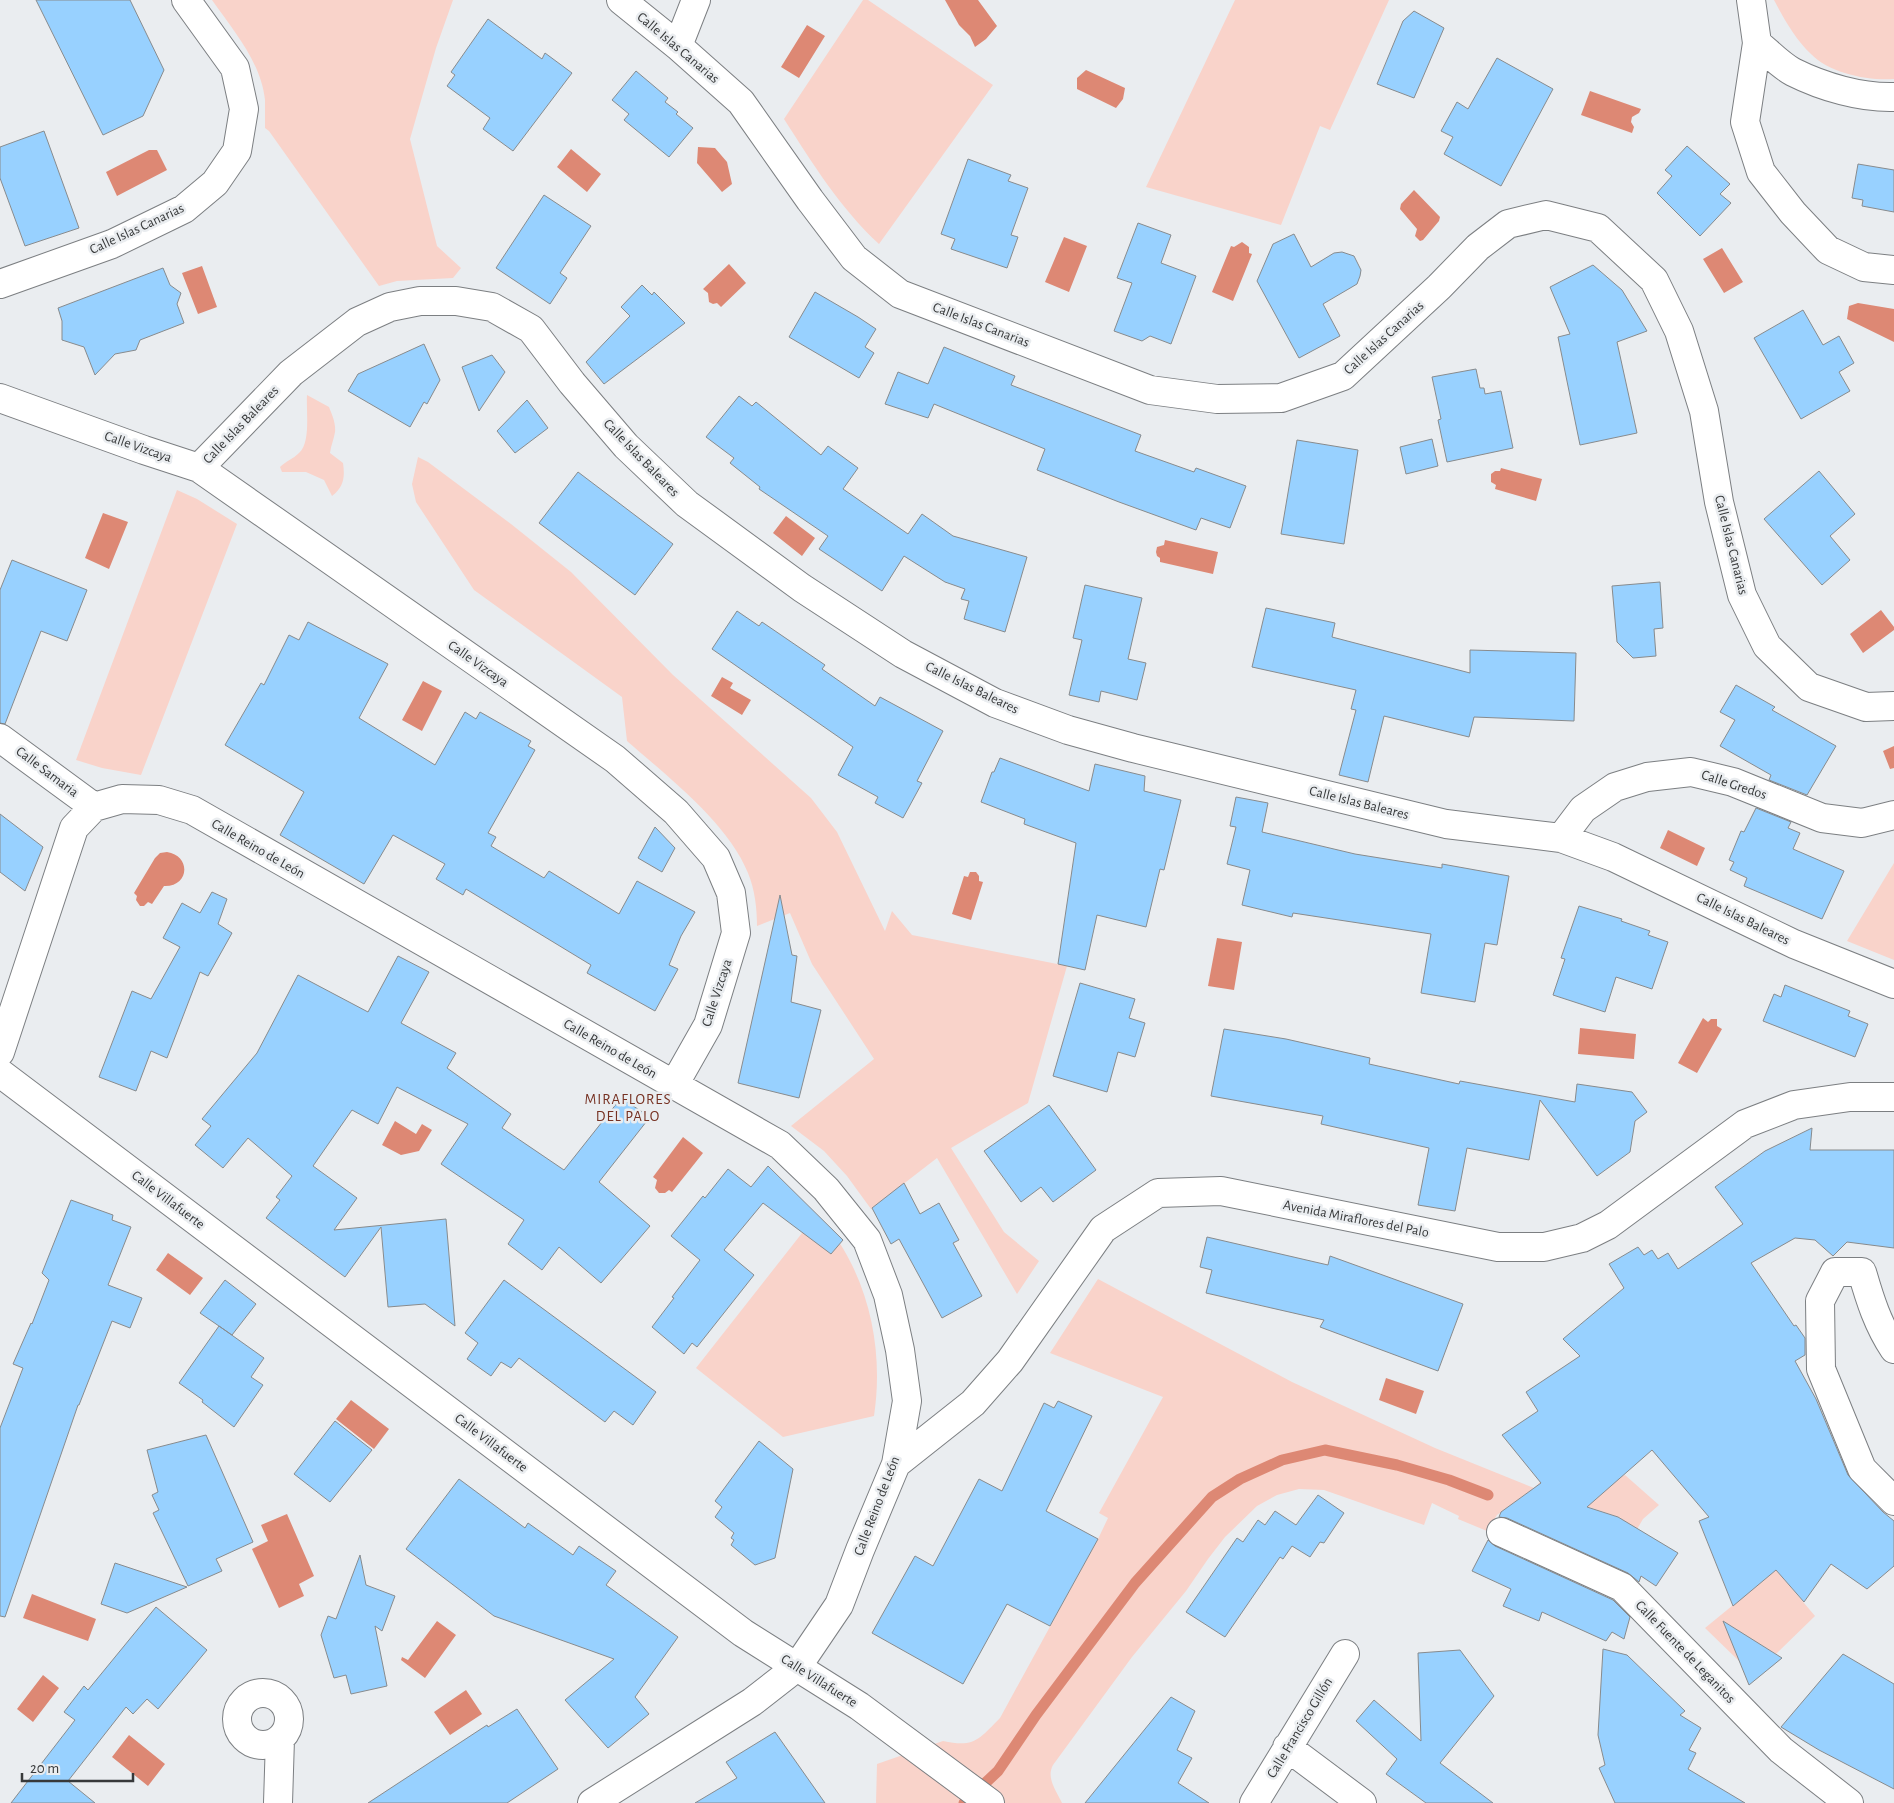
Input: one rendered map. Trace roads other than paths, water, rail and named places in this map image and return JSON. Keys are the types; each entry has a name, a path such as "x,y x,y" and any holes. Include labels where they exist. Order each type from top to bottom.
{"street":[{"name":"Calle Islas Canarias","path":"0,284 112,244 184,209 215,183 237,151 244,109 235,68 186,0"},
{"name":"Calle Islas Canarias","path":"621,0 678,46 741,102 810,200 854,258 900,294 1150,390 1217,399 1281,398 1344,376 1439,287 1478,247 1508,224 1546,215 1598,228 1654,280 1679,331 1704,411 1719,502 1742,595 1767,646 1809,687 1866,707 1894,706"},
{"path":"678,46 696,0"},
{"path":"1751,0 1756,43 1745,122 1761,172 1793,213 1828,250 1864,267 1894,270"},
{"path":"1756,43 1792,71 1834,88 1879,98 1894,97"},
{"name":"Calle Islas Baleares","path":"199,468 291,373 357,322 390,307 420,301 456,301 492,307 531,329 572,383 626,446 687,504 802,588 903,654 995,703 1068,730 1133,748 1446,824 1561,838 1613,856 1794,944 1894,984"},
{"name":"Calle Vizcaya","path":"0,398 199,468 615,759 676,812 716,858 731,893 736,933 708,1025 674,1085"},
{"name":"Calle Samaria","path":"0,738 94,807"},
{"name":"Calle Gredos","path":"1561,838 1583,809 1615,787 1647,777 1691,772 1734,782 1822,818 1862,823 1894,814"},
{"name":"Calle Reino de León","path":"94,807 122,799 159,800 192,810 780,1145 826,1188 866,1240 888,1294 900,1350 907,1400 896,1464 839,1605 797,1666 752,1702 592,1803"},
{"path":"0,1052 74,828 94,807"},
{"name":"Calle Villafuerte","path":"0,1073 743,1632 859,1706 990,1803"},
{"name":"Avenida Miraflores del Palo","path":"896,1464 973,1403 1010,1360 1103,1229 1158,1193 1221,1191 1498,1247 1544,1247 1582,1238 1608,1225 1745,1124 1794,1105 1850,1098 1894,1097"},
{"path":"1894,1349 1884,1334 1872,1307 1862,1272 1835,1272 1820,1301 1821,1369 1862,1469 1894,1501"},
{"name":"Calle Fuente de Leganitos","path":"1501,1532 1622,1587 1781,1750 1849,1803"},
{"name":"Calle Francisco Gillón","path":"1254,1803 1345,1654"},
{"path":"278,1803 280,1739"},
{"path":"1287,1747 1362,1803"}],"waterway":[{"path":"964,1803 998,1771 1036,1715 1135,1583 1212,1497 1240,1479 1282,1460 1325,1450 1397,1465 1449,1480 1488,1495"}],"district":[{"name":"MIRAFLORES DEL PALO","path":"628,1108"}]}
